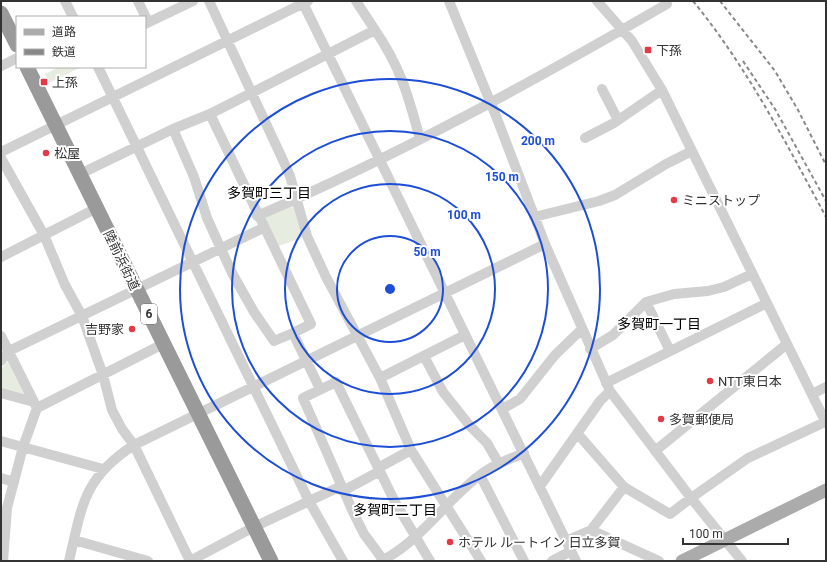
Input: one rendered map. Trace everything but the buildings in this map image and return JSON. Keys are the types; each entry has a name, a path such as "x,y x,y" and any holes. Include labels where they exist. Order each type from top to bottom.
{"highway":[{"path":"1,13 16,43"},
{"name":"陸前浜街道","path":"28,68 55,125 271,561"}],"main road":[{"path":"682,561 826,490"}],"street":[{"path":"65,1 72,16"},
{"path":"138,1 144,16"},
{"path":"147,23 193,1"},
{"path":"209,1 290,176 307,236 380,378 411,450 445,507 481,561"},
{"path":"356,1 391,54 401,74 420,139"},
{"path":"449,1 491,103 544,244 608,387 691,498 742,561"},
{"path":"577,433 624,487 670,514 748,458 826,423 662,90 642,54 597,1"},
{"path":"1,152 305,2 327,54 576,561"},
{"path":"257,216 379,160 491,103 667,4"},
{"path":"80,174 173,128 210,114 250,92 375,30"},
{"path":"1,66 16,58"},
{"path":"98,68 309,501 343,561"},
{"path":"602,89 618,120"},
{"path":"585,138 618,120 662,90"},
{"path":"173,128 194,177 207,218 232,273 254,312 274,341 311,324 257,216 249,192 210,114"},
{"path":"534,217 599,202 615,195 666,164 692,151"},
{"path":"1,158 44,235 65,285 82,316 103,375 112,410 122,429 134,445 190,561 309,501 338,488 343,491"},
{"path":"1,258 97,208"},
{"path":"1,361 9,351 137,290 221,247 263,228"},
{"path":"69,561 88,491 103,468 115,457 134,445 544,244"},
{"path":"590,349 612,335 646,302 674,294 708,291 724,287 752,274"},
{"path":"646,302 670,351"},
{"path":"540,486 600,401 608,387 670,351 767,303"},
{"path":"502,409 520,399 555,355 582,329"},
{"path":"293,333 320,389"},
{"path":"380,378 465,335"},
{"path":"1,336 36,405 7,508 3,529 3,561"},
{"path":"1,393 36,405 103,375 163,344"},
{"path":"655,451 787,344"},
{"path":"424,356 443,392 470,426 487,443 499,464"},
{"path":"430,561 416,537 379,469 336,382 303,398 320,432 343,491 364,534 383,561 401,550 416,537 445,507 480,475 499,464 524,453"},
{"path":"812,394 826,387"},
{"path":"1,441 103,468"},
{"path":"343,491 411,450"},
{"path":"480,475 524,561"},
{"path":"1,478 14,482"},
{"path":"566,541 591,530 624,487"},
{"path":"591,530 659,561"},
{"path":"74,540 148,561"},
{"path":"552,561 571,551"}],"shaded area":[{"path":"57,68 79,68 49,83 45,74"},
{"path":"296,199 307,236 273,248 257,216"},
{"path":"9,360 26,395 1,389 1,369"}],"railway":[{"path":"693,1 731,52 765,106 826,217"},
{"path":"720,1 775,71 798,110 826,165"},
{"path":"743,61 775,109 826,201"}],"place":[{"name":"下孫","path":"648,50"},
{"name":"上孫","path":"44,82"},
{"name":"松屋","path":"46,153"},
{"name":"ミニストップ","path":"674,200"},
{"name":"吉野家","path":"132,329"},
{"name":"NTT東日本","path":"710,381"},
{"name":"多賀郵便局","path":"661,419"},
{"name":"ホテル ルートイン 日立多賀","path":"450,542"}],"district":[{"name":"多賀町三丁目","path":"269,193"},
{"name":"多賀町一丁目","path":"659,324"},
{"name":"多賀町二丁目","path":"395,510"}]}
